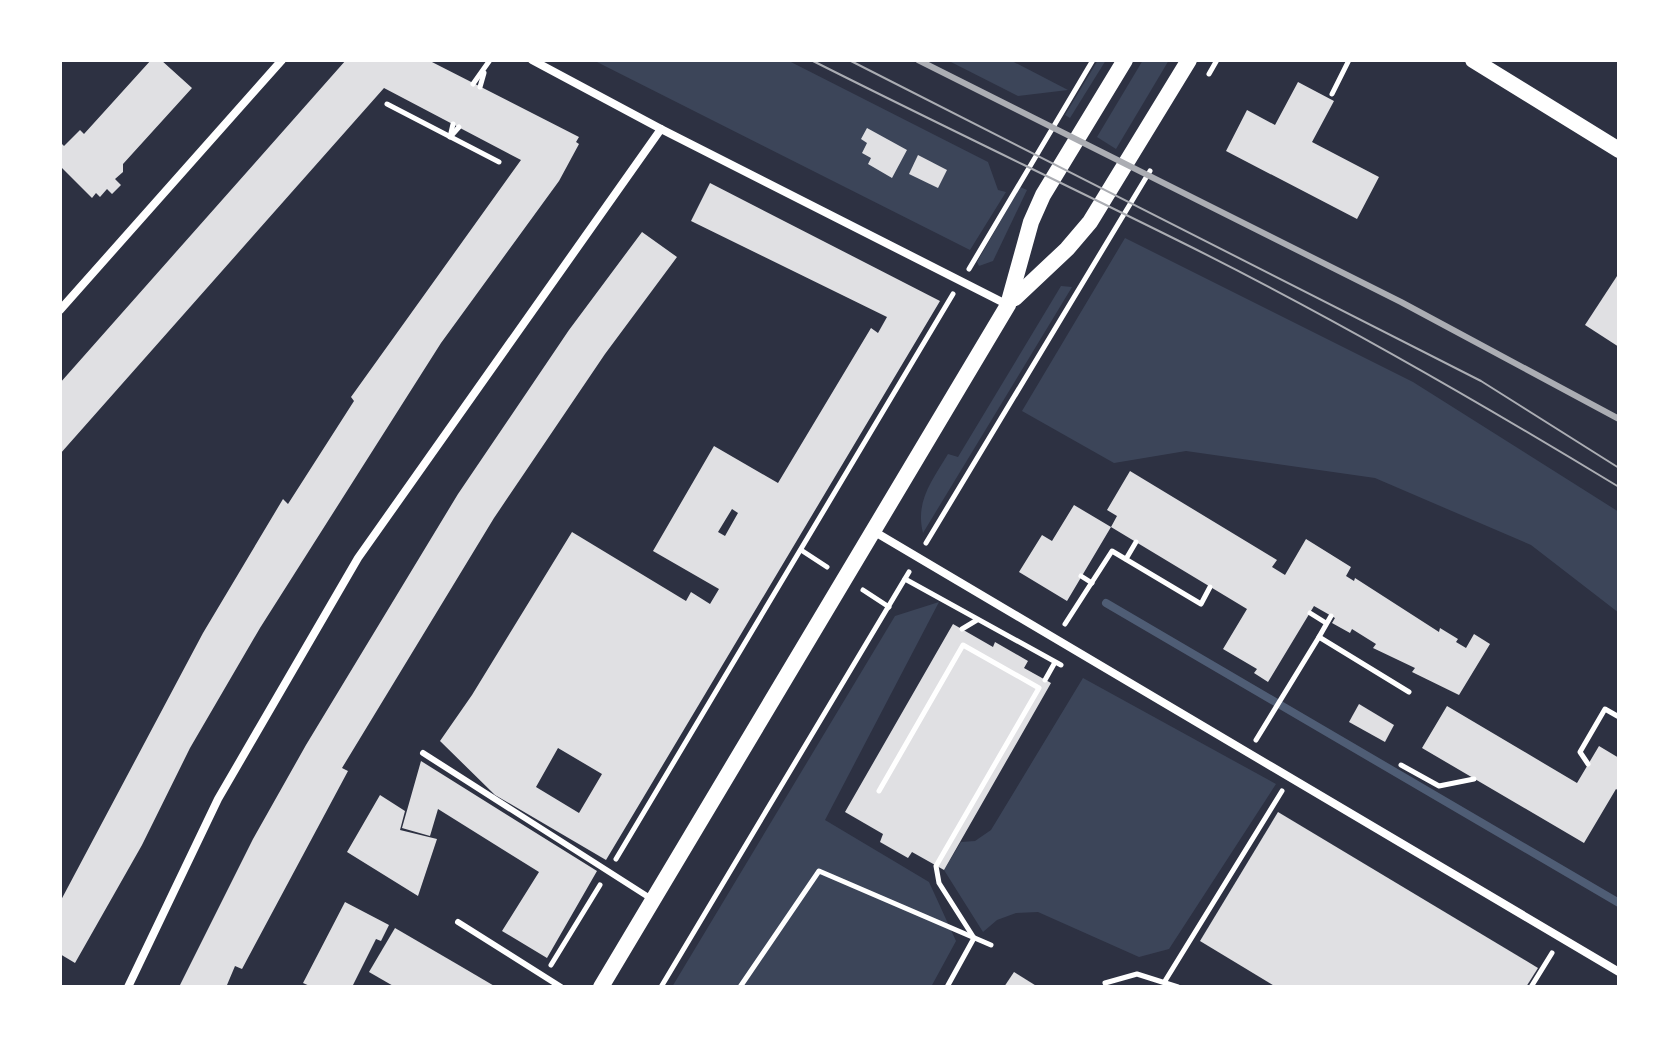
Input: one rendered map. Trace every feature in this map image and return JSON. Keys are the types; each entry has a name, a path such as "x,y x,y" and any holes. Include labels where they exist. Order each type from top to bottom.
{"main road":[{"path":"601,987 1008,305 1019,277 1031,222 1043,195 1125,60"},
{"path":"1008,305 1090,222 1189,60"},
{"path":"1473,60 1619,150"}],"street":[{"path":"60,310 282,60"},
{"path":"532,60 1008,305"},
{"path":"128,987 218,799 358,558 661,129"},
{"path":"875,532 1619,972"}],"lane":[{"path":"423,753 653,900"},
{"path":"458,922 561,987"}],"path":[{"path":"476,85 490,60"},
{"path":"544,977 1093,60"},
{"path":"1201,87 1217,60"},
{"path":"1332,94 1349,60"},
{"path":"387,104 499,162"},
{"path":"450,137 456,126"},
{"path":"661,987 1152,168"},
{"path":"1126,559 1136,542"},
{"path":"1056,639 1112,551 1201,604 1210,587"},
{"path":"1081,576 1092,583"},
{"path":"905,579 1055,663 1045,680"},
{"path":"1310,613 1326,623"},
{"path":"1266,723 1331,616"},
{"path":"962,629 977,620"},
{"path":"1319,637 1409,692"},
{"path":"879,791 963,645 1039,688 936,866 939,883 974,938"},
{"path":"1588,764 1580,752 1605,709 1619,717"},
{"path":"1401,765 1439,786 1474,779"},
{"path":"1165,981 1291,778"},
{"path":"740,987 819,871 991,945"},
{"path":"947,987 974,938"},
{"path":"1531,987 1552,953"},
{"path":"1105,983 1137,974 1178,987"}],"shaded area":[{"path":"593,60 787,60 988,162 998,190 1006,192 970,250"},
{"path":"947,60 1010,60 1068,90 1018,96"},
{"path":"1098,60 1106,60 1070,118 1065,115"},
{"path":"1143,60 1169,60 1116,149 1097,137"},
{"path":"1020,187 1027,190 993,261 979,266 977,262"},
{"path":"1125,238 1413,382 1619,512 1619,613 1531,545 1375,478 1186,451 1114,463 1022,411"},
{"path":"1061,286 1072,287 923,533 921,511 931,482 948,454 958,457"},
{"path":"939,602 825,820 929,882 956,941 931,987 672,987 895,616"},
{"path":"1083,678 1276,784 1169,949 1139,957 1038,912 1016,913 997,920 983,932 944,870 961,842 975,841 991,830"}],"building":[{"path":"151,60 161,60 192,88 123,164 123,172 115,179 121,185 112,194 107,189 100,197 96,193 92,198 60,166 60,142 64,146 80,130 84,134"},
{"path":"346,60 428,60 579,137 576,142 579,144 559,181 441,343 260,628 190,748 142,845 75,963 60,954 60,902 203,633 283,499 288,504 354,401 351,397 521,160 384,88 60,454 60,383"},
{"path":"1298,82 1334,101 1312,142 1379,177 1357,219 1226,151 1247,110 1275,125"},
{"path":"867,128 907,150 892,178 868,164 871,158 862,153 867,143 861,139"},
{"path":"918,155 947,170 938,188 909,174"},
{"path":"710,183 940,301 606,860 495,795 440,741 472,695 572,532 686,601 691,592 710,604 719,589 653,551 714,446 778,483 871,328 878,333 887,317 691,221","holes":["732,509 738,513 725,536 718,532","558,748 602,774 579,813 536,787"]},
{"path":"642,232 677,257 605,354 494,518 342,768 348,771 242,969 235,966 227,985 230,987 179,987 253,839 306,745 458,494 569,330"},
{"path":"1619,273 1619,347 1585,325"},
{"path":"1130,471 1277,560 1272,567 1285,575 1306,539 1351,567 1346,576 1354,581 1355,578 1439,632 1440,628 1466,648 1474,634 1490,644 1459,695 1412,672 1415,668 1373,648 1376,644 1352,629 1350,633 1332,623 1335,618 1314,606 1268,682 1254,673 1257,669 1223,649 1247,609 1111,527 1117,516 1107,510"},
{"path":"1074,505 1111,527 1067,601 1019,572 1042,535 1052,541"},
{"path":"953,624 993,647 995,642 1028,661 1024,668 1051,683 944,870 912,852 908,858 880,842 883,834 845,812"},
{"path":"1359,704 1394,725 1385,742 1349,722"},
{"path":"1447,706 1577,783 1599,746 1619,758 1619,791 1616,789 1584,843 1422,748"},
{"path":"421,761 597,871 547,958 502,931 539,872 438,809 430,836 402,828"},
{"path":"380,795 405,811 400,830 437,839 418,896 347,852"},
{"path":"1278,812 1538,968 1526,987 1276,987 1200,941"},
{"path":"345,902 389,925 381,941 376,939 352,987 312,987 303,983"},
{"path":"395,928 496,987 395,987 369,972"},
{"path":"1014,972 1038,987 1004,987"}],"waterway":[{"path":"1106,603 1619,903"}],"tram line":[{"path":"811,60 1288,297 1455,390 1619,487"},
{"path":"849,60 1481,381 1619,468"}],"railway":[{"path":"918,60 1401,302 1619,419"}]}
